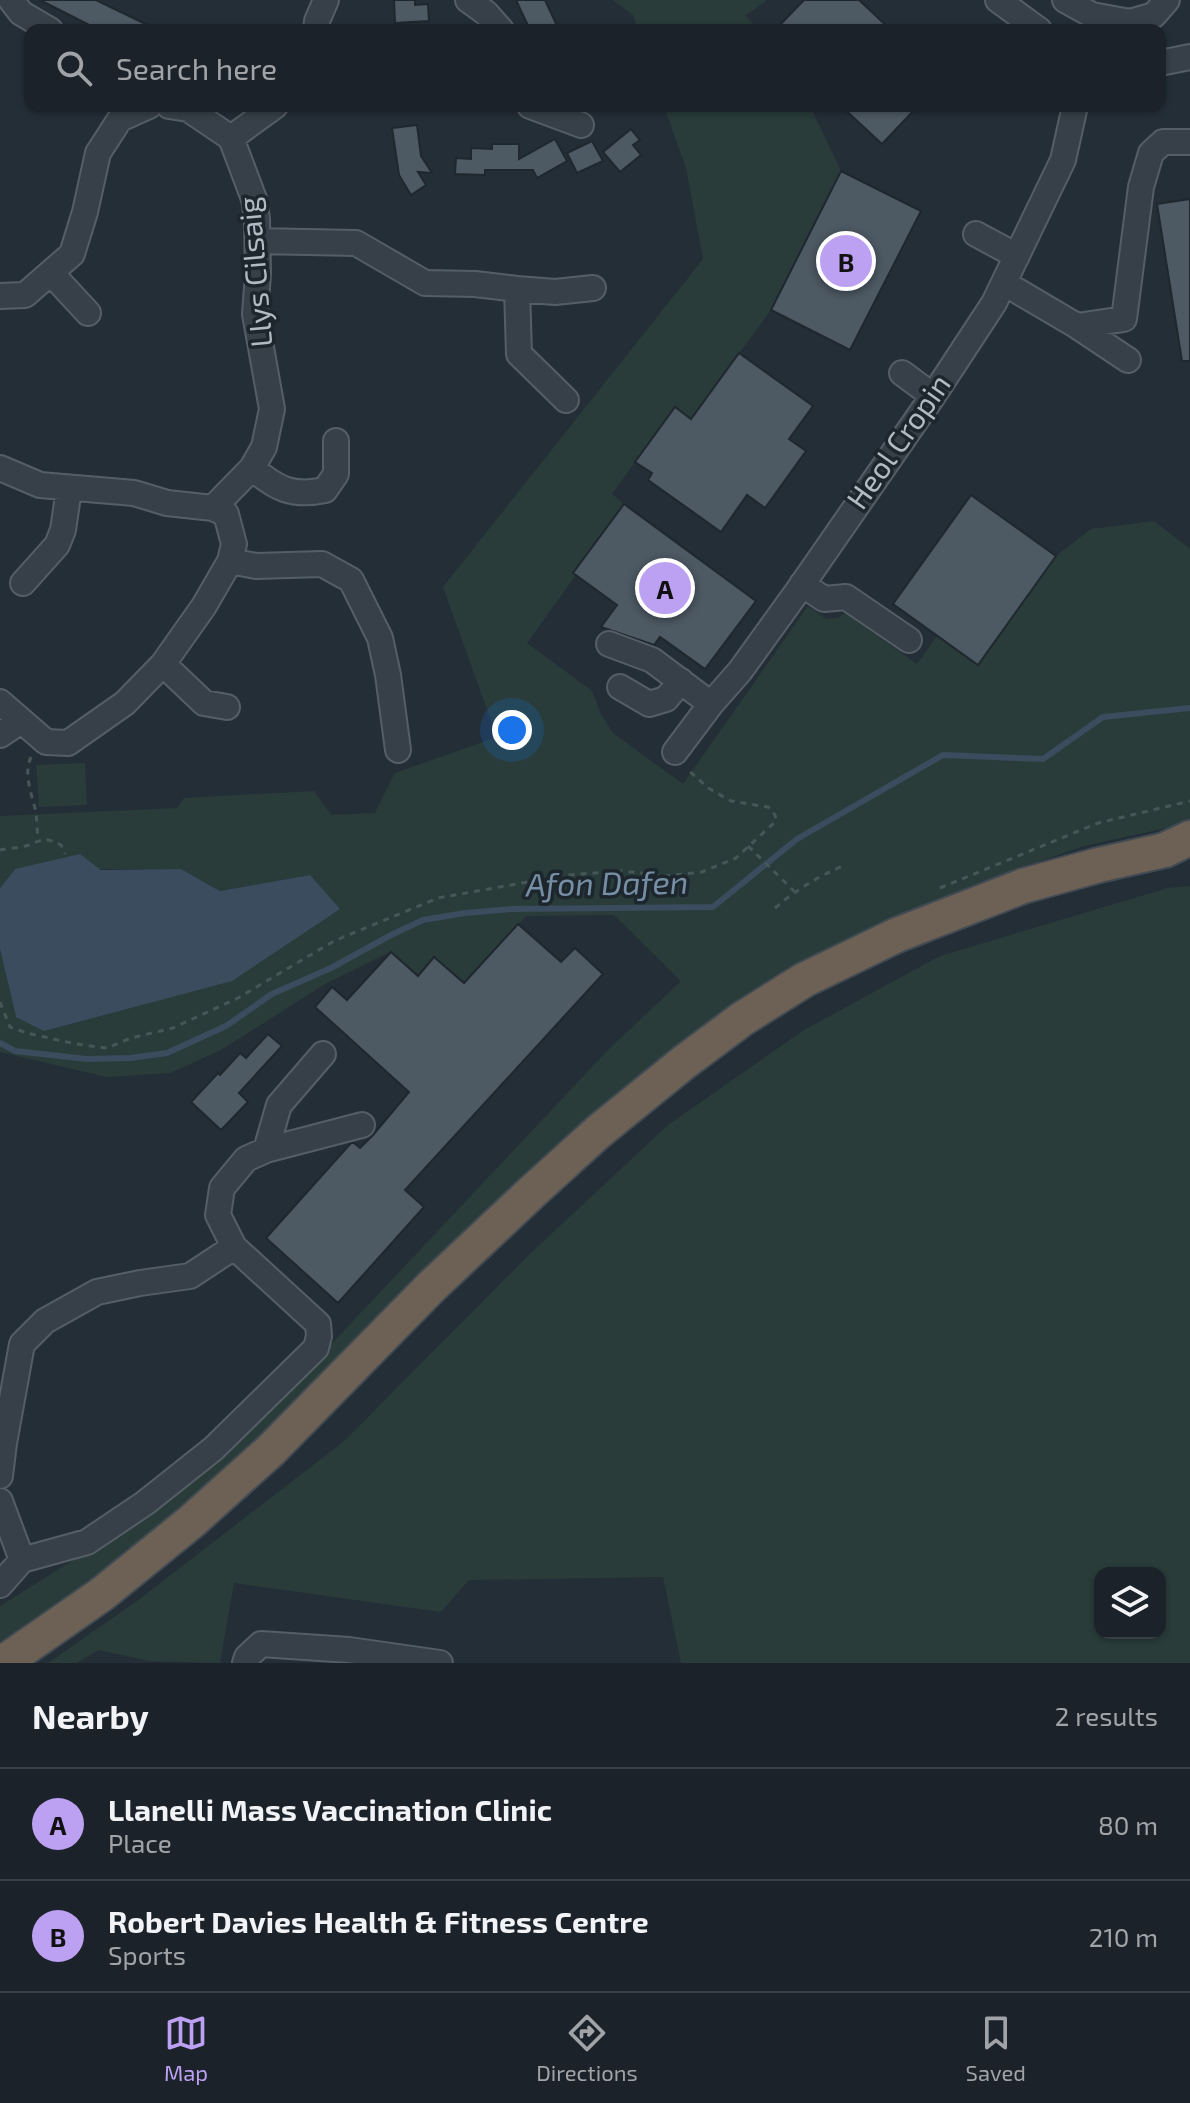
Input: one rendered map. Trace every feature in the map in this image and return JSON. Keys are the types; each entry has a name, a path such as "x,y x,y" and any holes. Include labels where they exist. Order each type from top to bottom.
{"highway":[{"path":"3,1663 102,1594 192,1521 271,1450 431,1287 543,1182 610,1122 742,1019 804,980 897,935 984,900 1099,865 1182,848"}],"street":[{"path":"11,0 21,13 40,24"},
{"path":"317,24 326,0"},
{"path":"468,0 496,24"},
{"path":"998,0 1031,24"},
{"path":"1065,0 1092,15 1130,22 1154,15 1167,0"},
{"path":"1166,62 1190,57"},
{"path":"0,296 25,295 72,254 98,153 120,119 130,112"},
{"path":"192,112 231,138 267,112"},
{"path":"546,112 581,125"},
{"name":"Heol Cropin","path":"675,752 740,671 802,584 994,303 1063,160 1074,112"},
{"name":"Llys Cilsaig","path":"213,508 252,468 264,447 272,409 255,314 258,241 254,199 231,138"},
{"path":"1004,283 1128,360 1124,319 1141,187 1151,153 1163,142 1190,142"},
{"path":"976,234 1017,256"},
{"path":"258,241 356,243 425,283 475,284 555,292 593,288"},
{"path":"51,273 88,313"},
{"path":"517,289 519,354 566,400"},
{"path":"1077,326 1124,319"},
{"path":"902,373 933,396"},
{"path":"252,468 282,490 309,493 325,490 336,474 336,441"},
{"path":"0,468 40,485 134,493 167,503 213,508 226,514 234,544 230,561 204,606 163,664 125,703 75,739 68,743 46,742 0,702"},
{"path":"23,583 57,545 63,530 69,489"},
{"path":"230,561 256,566 322,564 351,580 380,638 398,750"},
{"path":"802,584 824,599 846,597 909,640"},
{"path":"609,644 652,660 711,704"},
{"path":"163,664 204,703 227,707"},
{"path":"620,687 649,704 666,699 681,681"},
{"path":"0,735 21,721"},
{"path":"266,1150 279,1105 323,1054"},
{"path":"0,1585 22,1560 87,1542 145,1503 213,1449 316,1348 318,1324 234,1247 218,1215 222,1188 246,1159 266,1150 362,1125"},
{"path":"0,1476 11,1340 97,1292 190,1276 234,1247"},
{"path":"0,1501 22,1560"},
{"path":"245,1663 261,1644 349,1650 440,1663"}],"path":[{"path":"0,1002 10,1027 76,1044 107,1048 131,1038 173,1028 238,998 334,941 438,898 567,875 623,871 665,876 702,872 736,858 776,821 768,807 731,801 708,788 687,769 675,752"},
{"path":"30,757 27,769 38,839"},
{"path":"0,850 29,845 38,839 61,845 65,854"},
{"path":"748,846 795,892"},
{"path":"775,908 822,875 845,865"}],"green space":[{"path":"613,0 767,0 745,16 754,24 636,24 633,15"},
{"path":"666,112 813,112 841,171 771,310 691,419 674,408 612,494 624,504 527,643 592,691 613,733 683,784 808,606 826,619 838,618 845,613 917,664 937,636 978,665 1056,556 1091,529 1154,521 1190,549 1190,823 1084,846 975,884 877,926 758,993 135,1552 0,1649 0,1606 131,1524 290,1388 608,1050 681,981 614,915 526,916 464,983 434,958 418,976 390,952 327,983 221,1050 170,1073 107,1077 0,1052 0,949 16,1017 310,875 220,891 181,869 15,869 0,888 0,816 177,808 184,798 314,791 331,815 375,813 395,773 497,737 443,587 703,259 686,168"},
{"path":"85,763 87,805 39,807 36,765"},
{"path":"1190,886 1190,1663 681,1663 663,1577 469,1580 441,1612 234,1583 220,1663 149,1661 99,1650 76,1663 48,1663 137,1601 343,1442 532,1252 668,1125 804,1030 940,956 1168,888"}],"water":[{"path":"80,854 101,870 181,869 220,891 310,875 340,909 232,981 44,1031 16,1017 0,949 0,888 15,869"}],"building":[{"path":"40,0 96,0 146,24 87,24"},
{"path":"394,0 415,0 415,5 428,4 429,21 395,23"},
{"path":"516,0 545,0 556,24 527,24"},
{"path":"804,0 859,0 885,24 781,24"},
{"path":"847,112 912,112 882,144"},
{"path":"417,125 421,156 432,173 418,172 426,185 411,195 399,175 392,128"},
{"path":"631,129 640,140 633,145 641,155 620,172 603,152"},
{"path":"555,139 567,161 537,178 533,170 485,170 485,175 455,174 456,158 471,159 471,148 492,149 492,144 519,144 519,159"},
{"path":"592,141 603,161 577,173 567,153"},
{"path":"841,171 921,211 850,350 771,310"},
{"path":"1190,199 1190,361 1182,361 1157,204"},
{"path":"739,353 813,406 789,439 806,451 765,508 747,495 721,532 648,480 652,473 635,462 675,407 691,419"},
{"path":"971,495 1056,556 978,665 893,604"},
{"path":"624,504 756,601 705,669 660,637 654,645 601,627 617,605 573,573"},
{"path":"518,924 561,962 575,948 603,974 405,1190 424,1207 338,1303 266,1238 351,1143 360,1148 409,1092 315,1007 332,987 347,1000 391,952 418,976 434,957 464,983"},
{"path":"268,1034 282,1046 239,1093 248,1102 221,1130 191,1102 240,1053 246,1058"}],"waterway":[{"name":"Afon Dafen","path":"0,1043 15,1051 87,1059 167,1053 226,1026 272,994 331,968 423,920 512,909 713,907 797,839 943,755 1043,759 1103,717 1190,708"}],"place":[{"name":"Robert Davies Health & Fitness Centre","path":"846,261"},
{"name":"Llanelli Mass Vaccination Clinic","path":"665,588"}]}
